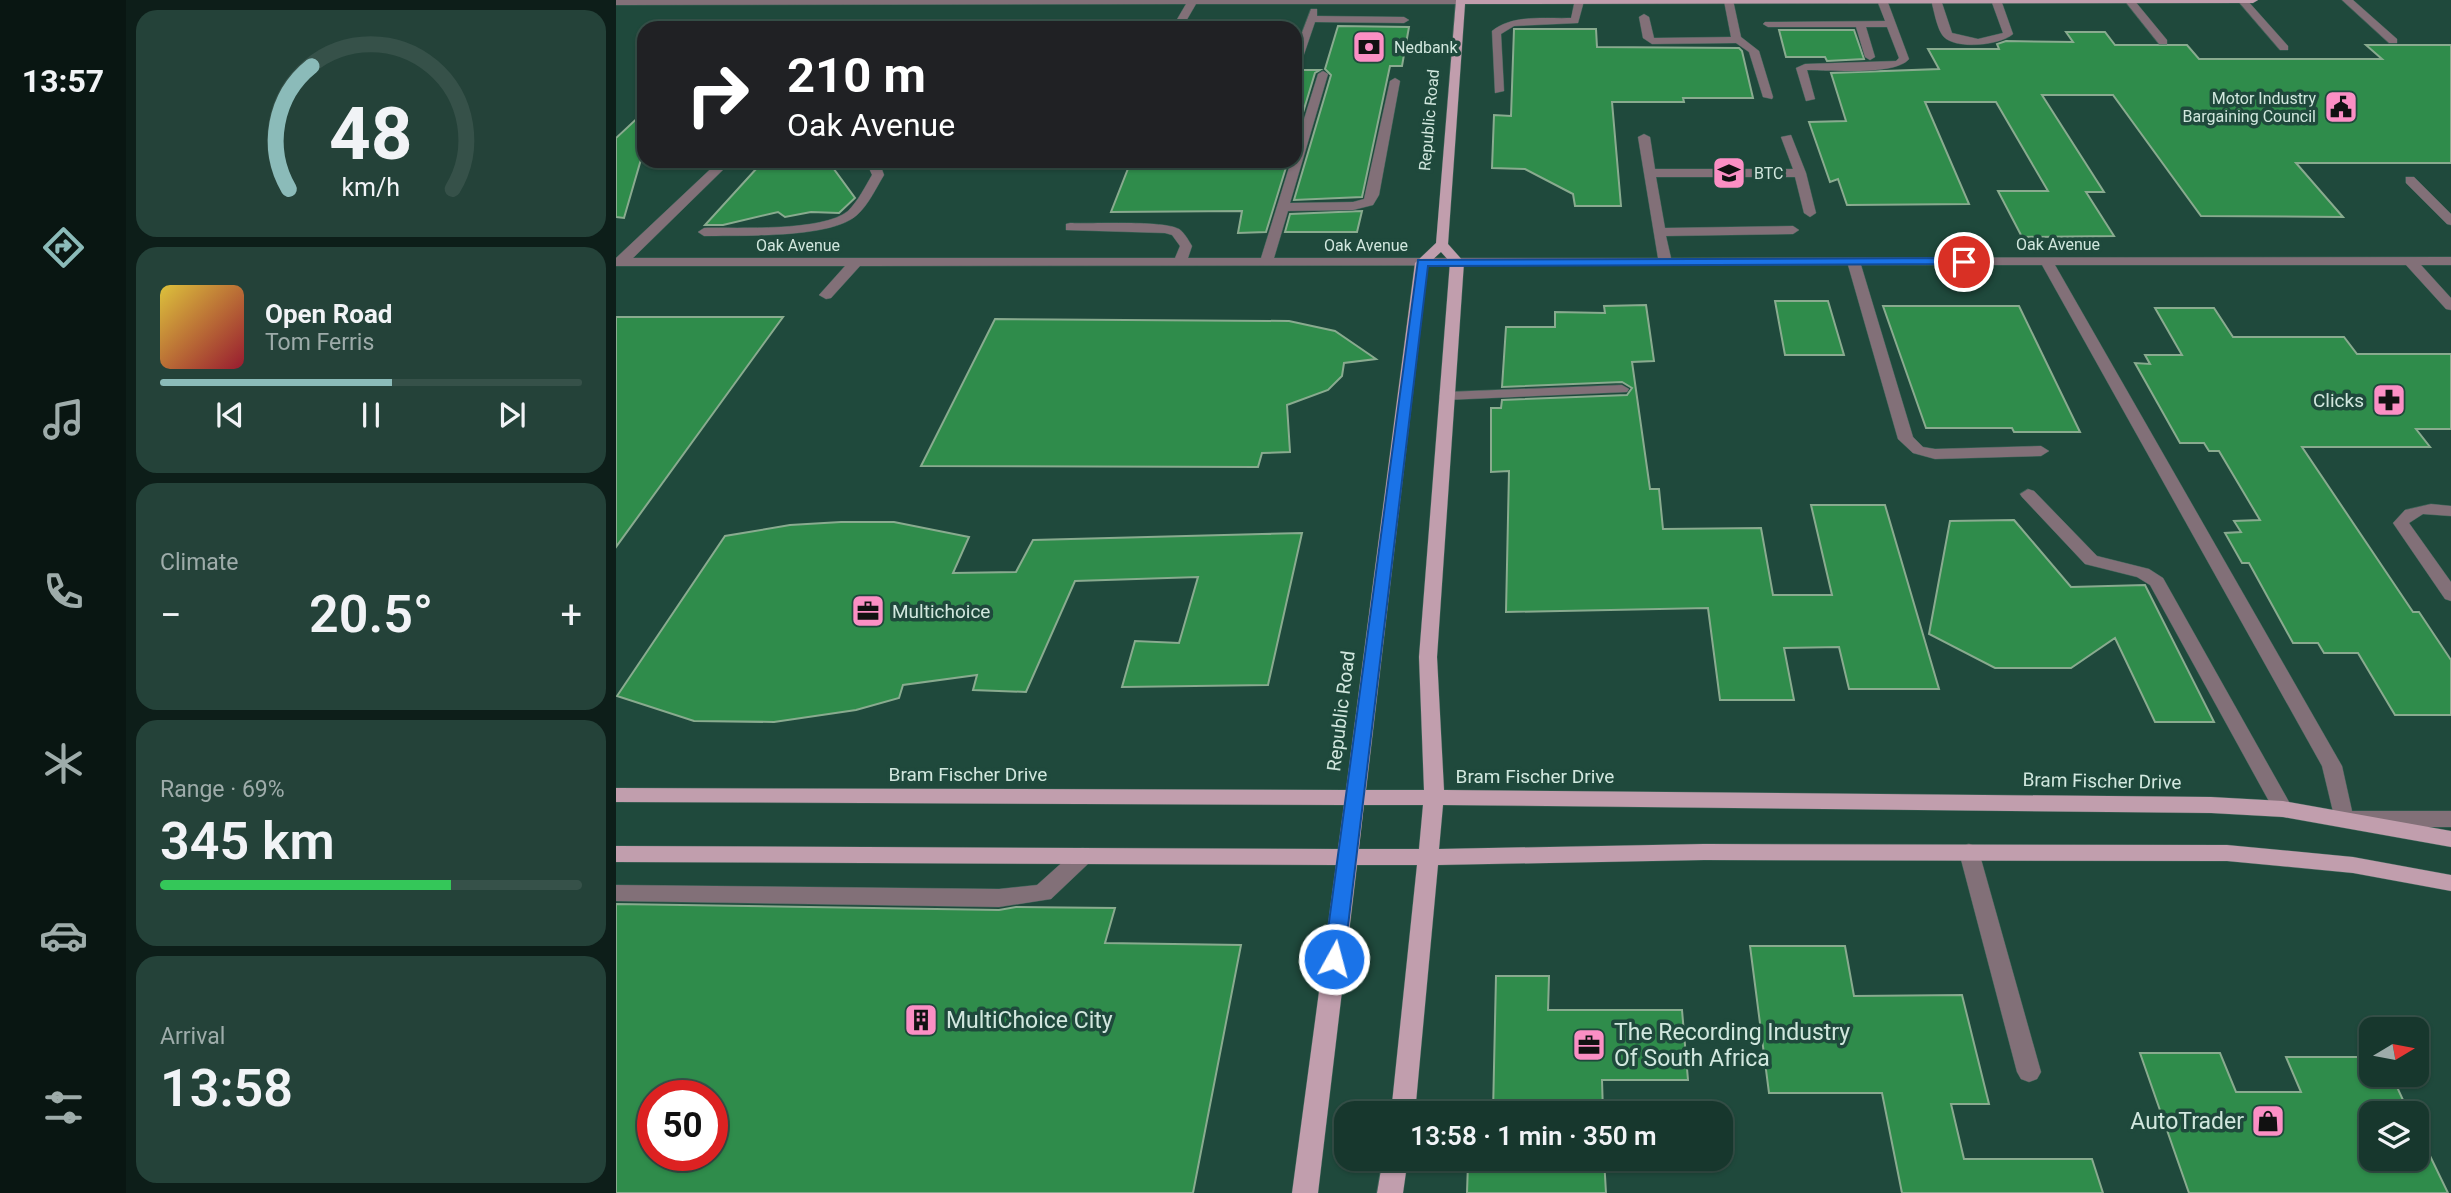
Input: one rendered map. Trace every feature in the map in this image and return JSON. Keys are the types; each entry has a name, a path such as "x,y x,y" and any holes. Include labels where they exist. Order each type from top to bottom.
{"main road":[{"path":"1461,0 2253,0"},
{"name":"Republic Road","path":"1443,244 1461,0"},
{"path":"1404,1101 1434,798 1428,657 1457,262 1443,244 1422,262"},
{"name":"Republic Road","path":"1305,1193 1422,262"},
{"name":"Bram Fischer Drive","path":"616,795 1434,798 2211,805 2283,809 2451,839"},
{"path":"616,854 1429,857 1718,852 2227,852 2353,865 2451,883"},
{"path":"1390,1193 1394,1171"}],"street":[{"path":"616,2 1461,0"},
{"path":"1810,99 1800,70 1805,67 1887,66 1900,64 1904,59 1882,0"},
{"path":"1936,0 1948,35 1965,41 1996,40 2008,34 1996,0"},
{"path":"2129,0 2162,41"},
{"path":"2242,0 2284,48"},
{"path":"2347,0 2393,41"},
{"path":"1302,45 1317,1"},
{"path":"1499,91 1496,33 1506,25 1514,23 1575,21 1578,1"},
{"path":"1729,1 1738,40"},
{"path":"1181,21 1192,2"},
{"path":"1644,17 1648,38 1652,41 1701,36 1738,40 1754,51 1768,97"},
{"path":"1311,19 1404,20"},
{"path":"1768,24 1891,24"},
{"path":"1860,24 1870,57"},
{"path":"1302,146 1324,75"},
{"path":"1283,207 1353,206 1369,202 1374,195 1395,81"},
{"path":"1644,137 1666,262"},
{"path":"1787,137 1810,213"},
{"path":"618,262 719,168"},
{"path":"704,232 811,227 838,222 852,214 878,175 877,168"},
{"path":"1266,262 1295,168"},
{"path":"1650,173 1800,173"},
{"path":"2410,180 2451,221"},
{"path":"1070,227 1165,229 1177,232 1186,246 1180,262"},
{"path":"1659,232 1793,230"},
{"path":"2046,261 2332,766 2343,819 2451,819"},
{"path":"2410,261 2451,306"},
{"name":"Oak Avenue","path":"618,262 2451,261"},
{"path":"826,295 856,262"},
{"path":"1854,262 1906,439 1912,446 1935,454 2041,451"},
{"path":"1446,396 1622,389"},
{"path":"2028,494 2091,560 2103,566 2146,575 2157,582 2283,809"},
{"path":"2451,511 2414,511 2404,517 2401,523 2451,595"},
{"path":"1969,852 2029,1072"},
{"path":"616,893 999,898 1043,893 1083,856"}],"building":[{"path":"1338,26 1409,27 1402,66 1390,66 1362,197 1294,200 1331,75 1325,69"},
{"path":"1514,29 1596,29 1597,47 1739,48 1753,98 1612,102 1621,206 1575,206 1573,194 1525,169 1492,168 1494,115 1511,116"},
{"path":"1779,30 1854,30 1864,59 1827,61 1825,57 1786,57"},
{"path":"2066,32 2105,32 2115,45 2187,45 2199,59 2382,59 2366,45 2451,45 2451,163 2296,163 2343,217 2201,216 2113,95 2042,95 2104,192 2086,192 2114,236 2022,237 1998,191 2048,191 1996,102 1925,102 1969,204 1847,205 1838,179 1830,182 1809,122 1846,121 1831,73 1939,69 1928,49 1999,49 1997,44 2006,41 2073,42"},
{"path":"1302,70 1320,70 1315,73 1302,116"},
{"path":"637,118 638,168 624,218 616,217 616,138"},
{"path":"757,168 833,168 855,198 839,213 811,212 785,217 778,212 723,225 705,225"},
{"path":"1128,168 1286,168 1266,232 1238,233 1242,211 1111,212"},
{"path":"1362,211 1357,232 1285,232 1290,214"},
{"path":"1775,301 1828,301 1844,355 1785,355"},
{"path":"1646,305 1654,361 1632,362 1650,489 1659,489 1663,529 1761,528 1773,595 1832,595 1811,505 1885,505 1939,689 1849,689 1839,647 1784,648 1794,700 1720,700 1708,608 1506,612 1509,471 1491,472 1491,408 1501,408 1502,400 1627,395 1632,388 1622,382 1502,387 1506,327 1555,327 1555,312 1605,313 1604,306"},
{"path":"1883,306 2019,306 2080,432 2014,432 2012,428 1926,428"},
{"path":"2155,308 2214,308 2233,337 2344,337 2357,354 2451,354 2451,429 2416,429 2430,447 2302,447 2413,612 2419,612 2451,660 2451,715 2395,715 2358,653 2324,653 2318,643 2293,643 2249,563 2242,563 2225,533 2241,532 2234,521 2260,520 2219,451 2209,451 2204,443 2180,443 2135,363 2150,364 2145,355 2182,355"},
{"path":"616,317 783,317 616,547"},
{"path":"995,319 1289,321 1335,331 1376,359 1344,363 1342,376 1328,390 1287,405 1290,452 1262,453 1258,467 921,466"},
{"path":"2014,520 2071,587 2145,585 2214,722 2155,722 2115,638 2071,668 1995,668 1929,634 1950,521"},
{"name":"Multichoice","path":"894,522 969,537 953,573 1016,572 1033,540 1302,533 1268,685 1122,687 1135,641 1179,643 1198,577 1075,581 1026,692 973,690 977,675 903,685 899,698 856,710 774,722 694,721 617,696 725,536 790,525"},
{"name":"MultiChoice City","path":"616,904 999,910 1016,907 1115,908 1105,943 1241,945 1193,1193 616,1193"},
{"path":"1750,946 1845,946 1854,996 1962,995 1989,1104 1951,1104 1964,1159 2092,1159 2103,1193 1902,1193 1882,1093 1769,1093"},
{"name":"The Recording Industry Of South Africa","path":"1496,976 1549,976 1548,1010 1682,1010 1688,1080 1602,1080 1603,1101 1493,1101"},
{"name":"AutoTrader","path":"2140,1053 2220,1053 2236,1092 2301,1092 2286,1057 2359,1057 2359,1087 2397,1087 2403,1101 2359,1101 2359,1171 2429,1171 2429,1154 2448,1193 2189,1193"},
{"path":"1468,1171 1605,1171 1606,1193 1467,1193"}],"place":[{"name":"Nedbank","path":"1369,47"},
{"name":"Motor Industry Bargaining Council","path":"2341,107"},
{"name":"BTC","path":"1729,173"},
{"name":"Clicks","path":"2389,400"},
{"name":"Multichoice","path":"868,611"},
{"name":"MultiChoice City","path":"921,1020"},
{"name":"The Recording Industry Of South Africa","path":"1589,1045"},
{"name":"AutoTrader","path":"2268,1121"}],"route":[{"path":"1334,959 1422,262 1964,262"}]}
